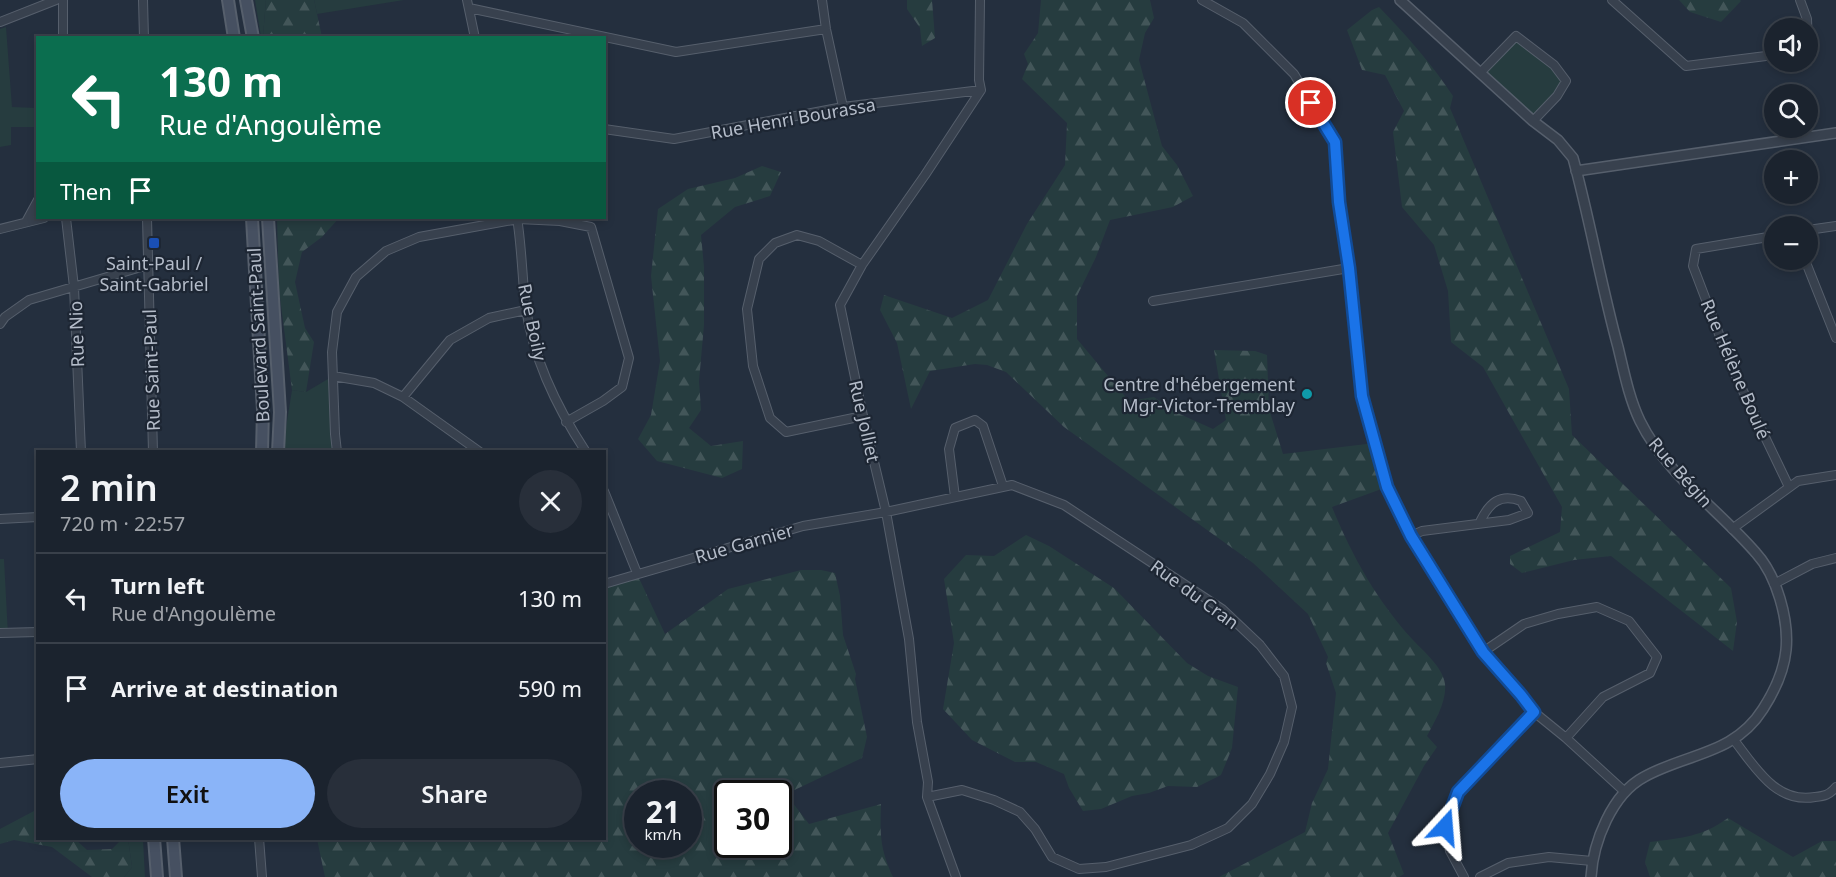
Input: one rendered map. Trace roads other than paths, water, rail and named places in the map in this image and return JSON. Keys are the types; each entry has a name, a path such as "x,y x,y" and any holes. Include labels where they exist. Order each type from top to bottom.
{"main road":[{"path":"228,0 234,36"},
{"path":"246,0 253,36"},
{"name":"Boulevard Saint-Paul","path":"252,219 263,410 262,450"},
{"name":"Boulevard Saint-Paul","path":"268,219 280,412 278,450"},
{"path":"154,840 157,877"},
{"path":"173,840 176,877"}],"street":[{"path":"0,22 33,4 56,0"},
{"path":"63,0 63,36"},
{"path":"143,0 144,36"},
{"path":"822,0 843,107"},
{"path":"980,0 979,80 981,90"},
{"path":"1202,0 1243,23 1294,74 1335,142 1339,202 1349,268 1362,396 1387,487 1411,536 1483,652 1534,712 1625,792"},
{"name":"Rue Bégin","path":"1400,0 1533,122 1558,140 1573,158 1615,338 1640,420 1654,446 1758,555 1774,584 1784,613 1786,650 1778,681 1763,709 1750,726 1734,740 1643,777 1625,792 1604,823 1592,861 1591,877"},
{"path":"1612,0 1686,66 1764,56"},
{"path":"1800,0 1807,18"},
{"path":"475,36 468,4 676,52 826,29"},
{"path":"1480,73 1516,36 1554,65 1566,81 1557,96 1533,122"},
{"name":"Rue Henri Bourassa","path":"606,129 674,139 843,107 981,90"},
{"name":"Rue Jolliet","path":"956,877 927,797 928,782 917,722 909,639 886,512 863,417 840,305 862,265 981,90"},
{"path":"1576,171 1836,133"},
{"path":"1573,158 1602,168"},
{"path":"26,222 36,204"},
{"path":"0,229 40,219"},
{"name":"Rue Nio","path":"66,219 74,287 81,450"},
{"name":"Rue Saint-Paul","path":"147,219 153,450"},
{"path":"338,450 332,352 337,312 356,277 386,251 419,237 512,219"},
{"name":"Rue Boily","path":"517,219 526,310 537,355 566,422 585,450"},
{"path":"531,219 560,221 591,227 628,358 622,387 603,401 566,422"},
{"path":"1818,229 1836,226"},
{"path":"862,265 819,241 797,235 775,243 759,259 747,309 753,366 770,418 786,432 863,417"},
{"name":"Rue Hélène Boulé","path":"1764,238 1696,249 1693,266 1732,369 1789,487"},
{"path":"0,324 5,317 29,300 148,265"},
{"path":"1153,302 1349,268"},
{"path":"1809,270 1836,338"},
{"path":"403,397 450,340 489,318 526,310"},
{"path":"333,376 374,383 403,397 477,450"},
{"path":"955,497 949,449 955,428 975,420 983,426 1003,486"},
{"path":"1732,529 1798,481 1836,475"},
{"name":"Rue du Cran","path":"886,512 1012,485 1064,505 1222,609 1260,645 1284,676 1292,707 1284,742 1270,774 1252,804 1228,828 1191,845 1106,867 1078,869 1052,857 1035,829 1020,812 994,800 962,790 927,797"},
{"path":"606,496 637,573"},
{"path":"1411,536 1422,531 1509,520 1528,513 1521,501 1509,496 1494,502 1485,510 1480,522"},
{"name":"Rue Garnier","path":"606,583 803,526 886,512"},
{"path":"0,519 36,517"},
{"path":"1774,584 1812,564 1836,558"},
{"path":"1483,652 1524,624 1558,614 1597,608 1629,621 1657,657 1650,673 1604,698 1566,738"},
{"path":"0,633 36,632"},
{"path":"1464,877 1450,851 1445,827 1458,792 1534,712"},
{"path":"1734,740 1767,782 1784,793 1804,799 1828,795 1836,789"},
{"path":"0,763 36,759"},
{"path":"259,840 262,877"},
{"path":"1480,877 1508,862 1549,857 1592,861"}],"place":[{"name":"Saint-Paul / Saint-Gabriel","path":"154,243"},
{"name":"Centre d'hébergement Mgr-Victor-Tremblay","path":"1307,394"}]}
